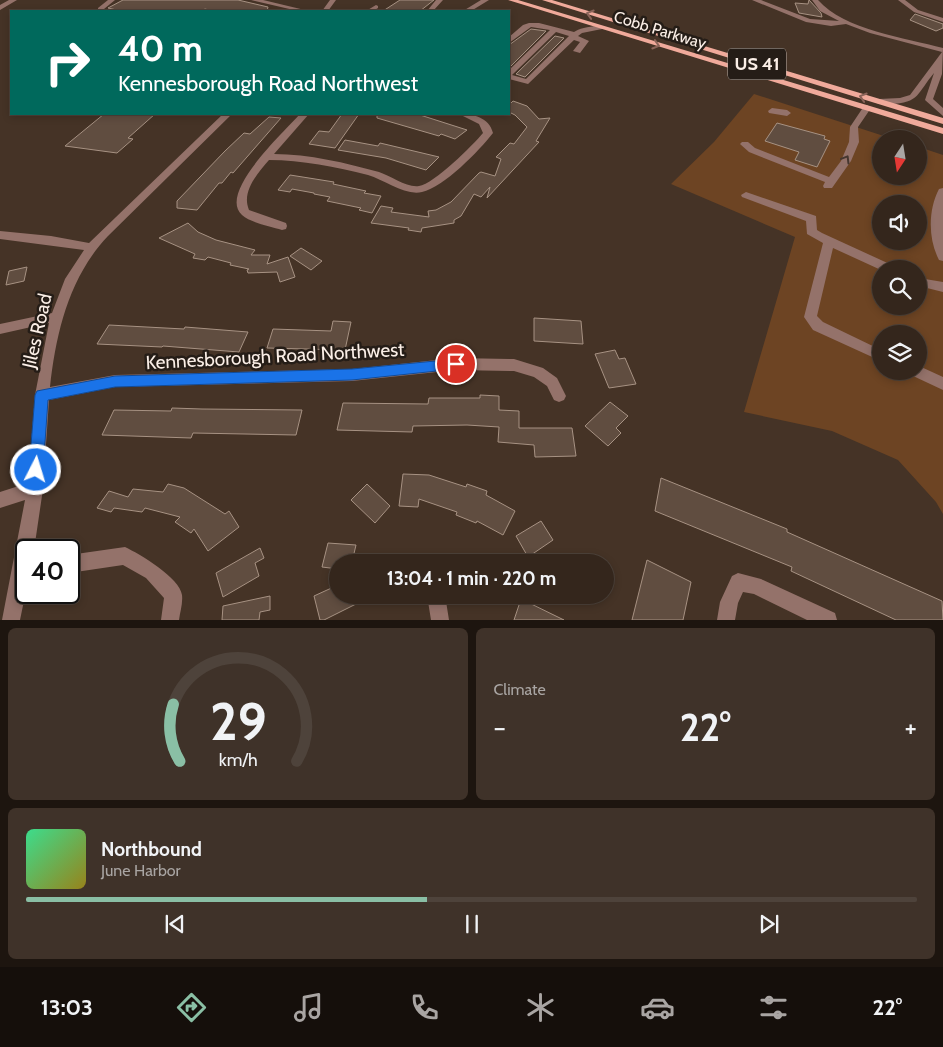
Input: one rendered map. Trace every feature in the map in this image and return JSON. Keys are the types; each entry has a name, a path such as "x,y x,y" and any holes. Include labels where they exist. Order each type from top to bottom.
{"main road":[{"name":"Cobb Parkway","path":"511,0 943,131"},
{"name":"Cobb Parkway","path":"545,0 943,121"}],"street":[{"path":"0,8 14,0"},
{"path":"101,10 112,0"},
{"path":"254,0 301,10"},
{"path":"431,10 440,0"},
{"path":"468,10 486,0"},
{"path":"755,0 807,21 824,24 845,22"},
{"path":"814,0 823,10 845,22 943,50"},
{"path":"901,0 916,11 943,20"},
{"path":"510,75 528,82 576,34 580,25 576,20"},
{"path":"510,40 527,24 532,23 576,34 585,41 576,51"},
{"path":"576,34 603,28"},
{"path":"510,74 555,29"},
{"path":"943,54 939,70 939,82 928,100 943,114"},
{"path":"879,102 901,101 913,97 930,72 939,70"},
{"path":"746,144 769,160 829,183 846,161 854,142 854,127 866,108"},
{"path":"772,111 787,114"},
{"name":"Jiles Road","path":"29,539 35,489 42,395 55,317 67,287 92,247 227,115"},
{"path":"282,226 245,212 241,206 242,191 304,115"},
{"path":"268,157 277,156 331,164 378,175 410,188 421,190 431,185 451,168 488,133 484,122 466,115"},
{"path":"943,191 935,223 936,240 943,257"},
{"path":"746,195 812,219 811,231 829,242 872,261"},
{"path":"0,235 51,240 92,247"},
{"path":"829,242 810,317 818,326 872,352"},
{"path":"927,284 943,287"},
{"path":"0,329 55,317"},
{"name":"Kennesborough Road Northwest","path":"42,395 115,381 352,375 456,364 514,365 538,372 552,382 559,396"},
{"path":"927,376 943,384"},
{"path":"0,500 35,489"},
{"path":"80,562 125,556 152,572 172,595 170,620"},
{"path":"726,620 729,602 738,582 755,584 828,620"},
{"name":"Jiles Road","path":"11,620 16,604"},
{"path":"437,604 440,620"}],"shaded area":[{"path":"754,94 872,132 872,185 928,185 928,150 943,155 943,514 936,502 898,460 832,431 744,412 795,237 671,184 714,142"}],"building":[{"path":"123,0 238,0 268,7 267,10 117,10 108,8"},
{"path":"400,0 434,0 421,10 385,10"},
{"path":"809,0 821,13 822,17 799,13 795,3 808,4"},
{"path":"915,14 943,24 943,28 936,31 910,20"},
{"path":"531,29 546,31 510,67 510,44"},
{"path":"555,36 564,38 525,77 516,74"},
{"path":"513,101 527,106 539,119 550,118 536,141 539,142 487,198 490,187 481,197 474,194 461,216 454,220 454,223 422,228 421,232 408,230 409,228 371,223 381,206 393,208 391,212 429,217 428,211 436,210 451,202 479,173 495,176 501,159 496,157 510,143 514,144 527,127 510,112 510,104"},
{"path":"103,115 154,115 128,138 133,139 117,153 65,146"},
{"path":"341,115 358,115 335,148 309,144 319,131 329,132"},
{"path":"377,115 420,115 467,130 455,139 377,118"},
{"path":"269,117 281,118 233,173 231,172 222,183 219,183 197,210 177,208 177,201 225,151 244,133 250,134"},
{"path":"777,123 825,136 824,139 830,141 817,167 795,160 799,152 765,141"},
{"path":"345,140 378,146 380,143 439,157 426,170 386,158 338,150"},
{"path":"290,175 334,182 333,184 381,196 372,213 359,210 361,208 327,201 330,197 314,193 292,189 290,192 278,190"},
{"path":"188,223 198,232 216,240 255,250 251,255 270,255 267,264 288,257 295,277 280,282 277,272 248,273 247,270 249,269 230,265 231,263 208,257 205,260 193,258 195,254 159,238"},
{"path":"301,248 322,261 311,270 290,256"},
{"path":"27,267 24,281 6,285 9,271"},
{"path":"534,318 581,321 583,344 534,341"},
{"path":"333,321 351,322 345,350 267,348 273,329 331,331"},
{"path":"109,325 184,329 185,327 248,332 239,352 163,346 97,344"},
{"path":"615,350 619,359 625,358 636,384 609,388 595,354"},
{"path":"480,395 499,396 499,410 519,411 519,428 572,428 576,456 535,457 534,445 498,442 499,427 467,425 413,426 412,432 337,430 343,403 428,404 429,398 480,398"},
{"path":"610,402 628,416 616,428 621,433 608,446 585,426"},
{"path":"172,408 302,410 296,435 193,433 191,438 102,435 114,410 171,411"},
{"path":"403,474 429,475 466,487 467,484 487,491 486,495 515,511 503,535 477,521 476,523 456,515 457,512 419,499 418,507 399,506"},
{"path":"661,478 787,529 787,532 942,601 943,620 896,620 791,571 792,567 655,511"},
{"path":"168,484 184,488 225,514 229,511 239,527 208,551 194,529 191,533 175,522 180,517 145,508 142,512 114,508 111,512 97,508 109,491 128,497 133,489 163,492"},
{"path":"367,484 390,506 375,523 351,500"},
{"path":"541,521 553,540 532,554 526,554 516,536"},
{"path":"328,543 356,545 354,554 329,554 329,568 322,567"},
{"path":"260,548 264,558 255,563 259,576 223,597 216,573"},
{"path":"647,560 691,582 683,620 632,620"},
{"path":"329,589 329,604 356,604 324,620 320,620 314,596"},
{"path":"270,596 270,610 260,612 259,620 222,620 223,606"},
{"path":"519,604 531,604 564,620 514,620"}],"route":[{"path":"36,470 42,395 115,381 352,375 456,364"}]}
